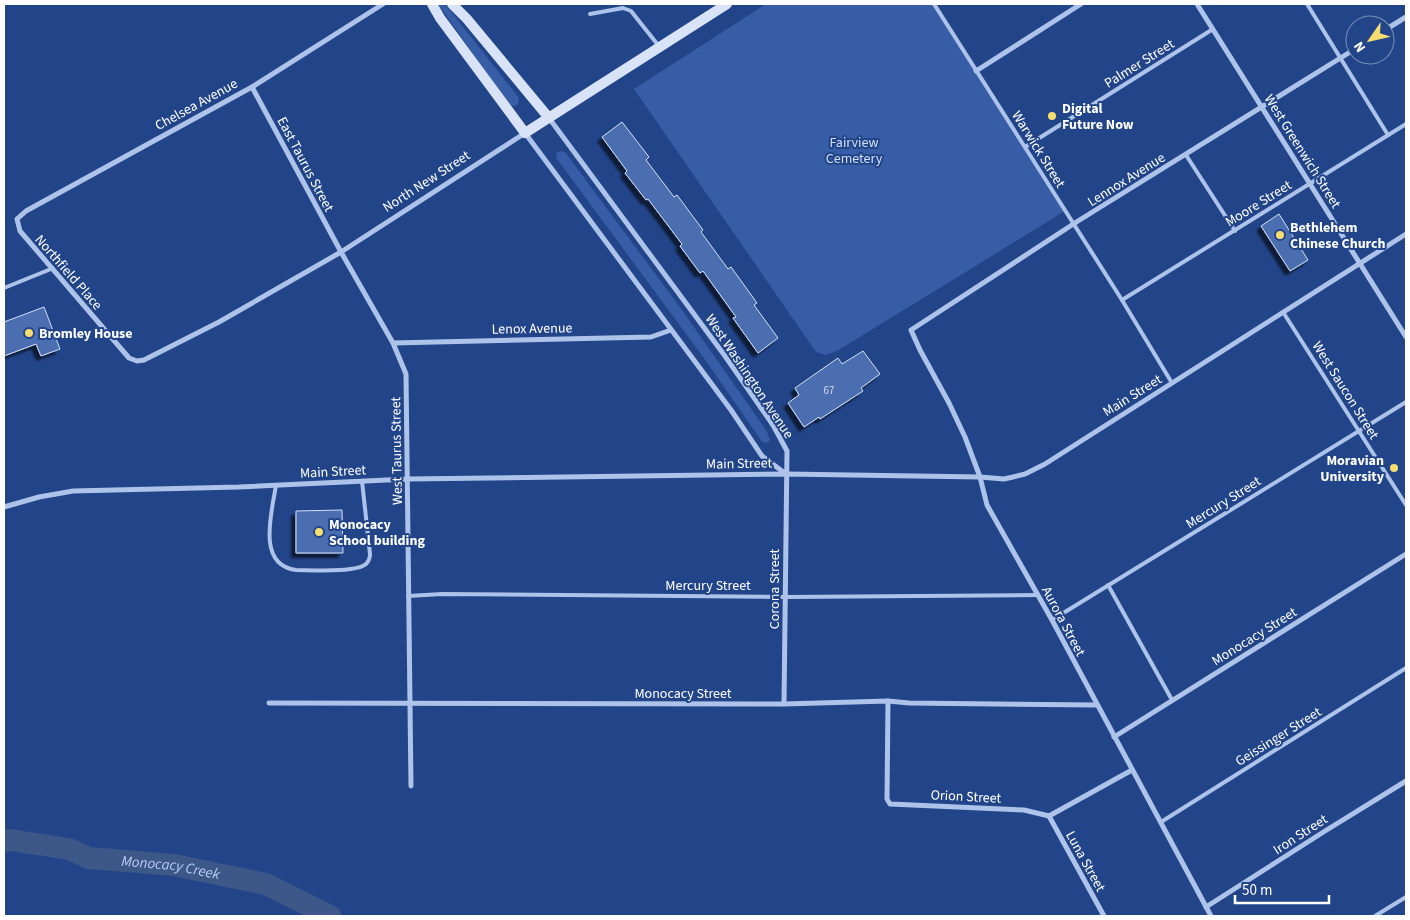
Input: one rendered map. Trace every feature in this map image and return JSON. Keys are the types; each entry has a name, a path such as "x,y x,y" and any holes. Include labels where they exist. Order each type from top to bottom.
{"street":[{"name":"Chelsea Avenue","path":"17,219 26,210 252,87 383,4"},
{"path":"432,4 440,18 731,410 762,456 786,474"},
{"path":"452,4 467,18 549,118"},
{"name":"North New Street","path":"129,358 137,361 144,360 162,351 219,322 341,252 727,4"},
{"path":"976,71 1081,4"},
{"name":"West Greenwich Street","path":"1197,4 1406,336"},
{"path":"1395,24 1406,17"},
{"name":"Lennox Avenue","path":"911,330 1074,224 1345,54"},
{"name":"East Taurus Street","path":"252,87 341,252"},
{"name":"West Washington Avenue","path":"549,118 720,348 773,425 787,451 786,474"},
{"name":"Northfield Place","path":"17,219 20,231 129,358"},
{"name":"Main Street","path":"4,507 39,497 73,491 408,479 786,474 1004,479 1025,474 1045,464 1406,234"},
{"name":"West Taurus Street","path":"341,252 394,343 406,374 411,786"},
{"name":"Lenox Avenue","path":"394,343 651,336 671,330"},
{"name":"Aurora Street","path":"911,330 965,437 980,477 987,505 1052,620 1211,916"},
{"name":"Corona Street","path":"784,704 786,474"},
{"name":"Monocacy Street","path":"1114,737 1406,554"},
{"name":"Monocacy Street","path":"269,703 784,704 888,701 909,703 1096,705"},
{"name":"Orion Street","path":"888,701 887,799 890,804 1024,810 1049,816"},
{"path":"1049,816 1132,770"},
{"name":"Iron Street","path":"1206,907 1406,781"},
{"name":"Luna Street","path":"1049,816 1104,916"}],"lane":[{"name":"Warwick Street","path":"934,4 1122,300 1172,383"},
{"path":"1307,4 1388,135"},
{"path":"590,14 623,8 631,11 659,47"},
{"name":"Palmer Street","path":"1025,147 1213,29"},
{"name":"Moore Street","path":"1122,300 1406,124"},
{"path":"1186,155 1235,231"},
{"path":"4,288 51,269"},
{"name":"West Saucon Street","path":"1284,312 1406,505"},
{"name":"Mercury Street","path":"1052,620 1406,402"},
{"path":"276,485 270,525 270,545 275,560 287,569 350,569 363,566 369,559 370,554 362,481"},
{"path":"1108,585 1172,700"},
{"name":"Mercury Street","path":"408,596 442,594 1038,596"},
{"name":"Geissinger Street","path":"1161,822 1406,668"},
{"path":"1375,916 1406,897"}],"green space":[{"path":"438,4 445,4 519,98 518,104 514,107 508,103"},
{"name":"Fairview Cemetery","path":"766,4 934,4 1065,211 837,351 826,355 816,352 634,89"},
{"path":"560,151 565,152 682,310 766,430 770,440 767,443 762,442 706,361 557,159 556,153"}],"building":[{"path":"622,122 649,157 646,160 674,197 677,195 703,230 701,232 728,269 731,267 757,303 754,305 778,338 758,353 733,318 736,317 703,271 700,273 680,246 682,244 648,199 646,200 625,173 627,171 602,137"},
{"name":"Bethlehem Chinese Church","path":"1279,214 1308,260 1290,271 1261,226"},
{"name":"Bromley House","path":"44,307 60,349 41,356 36,344 4,356 4,322"},
{"path":"863,351 880,374 861,388 863,391 820,419 819,417 804,427 788,403 799,395 795,388 838,358 842,364"},
{"name":"Monocacy School building","path":"342,510 343,553 296,553 296,511"}],"waterway":[{"name":"Monocacy Creek","path":"4,841 10,840 69,849 89,858 174,865 266,884 330,916"}],"place":[{"name":"Digital Future Now","path":"1052,116"},
{"name":"Bethlehem Chinese Church","path":"1280,235"},
{"name":"Bromley House","path":"29,333"},
{"name":"Moravian University","path":"1394,468"},
{"name":"Monocacy School building","path":"319,532"}]}
